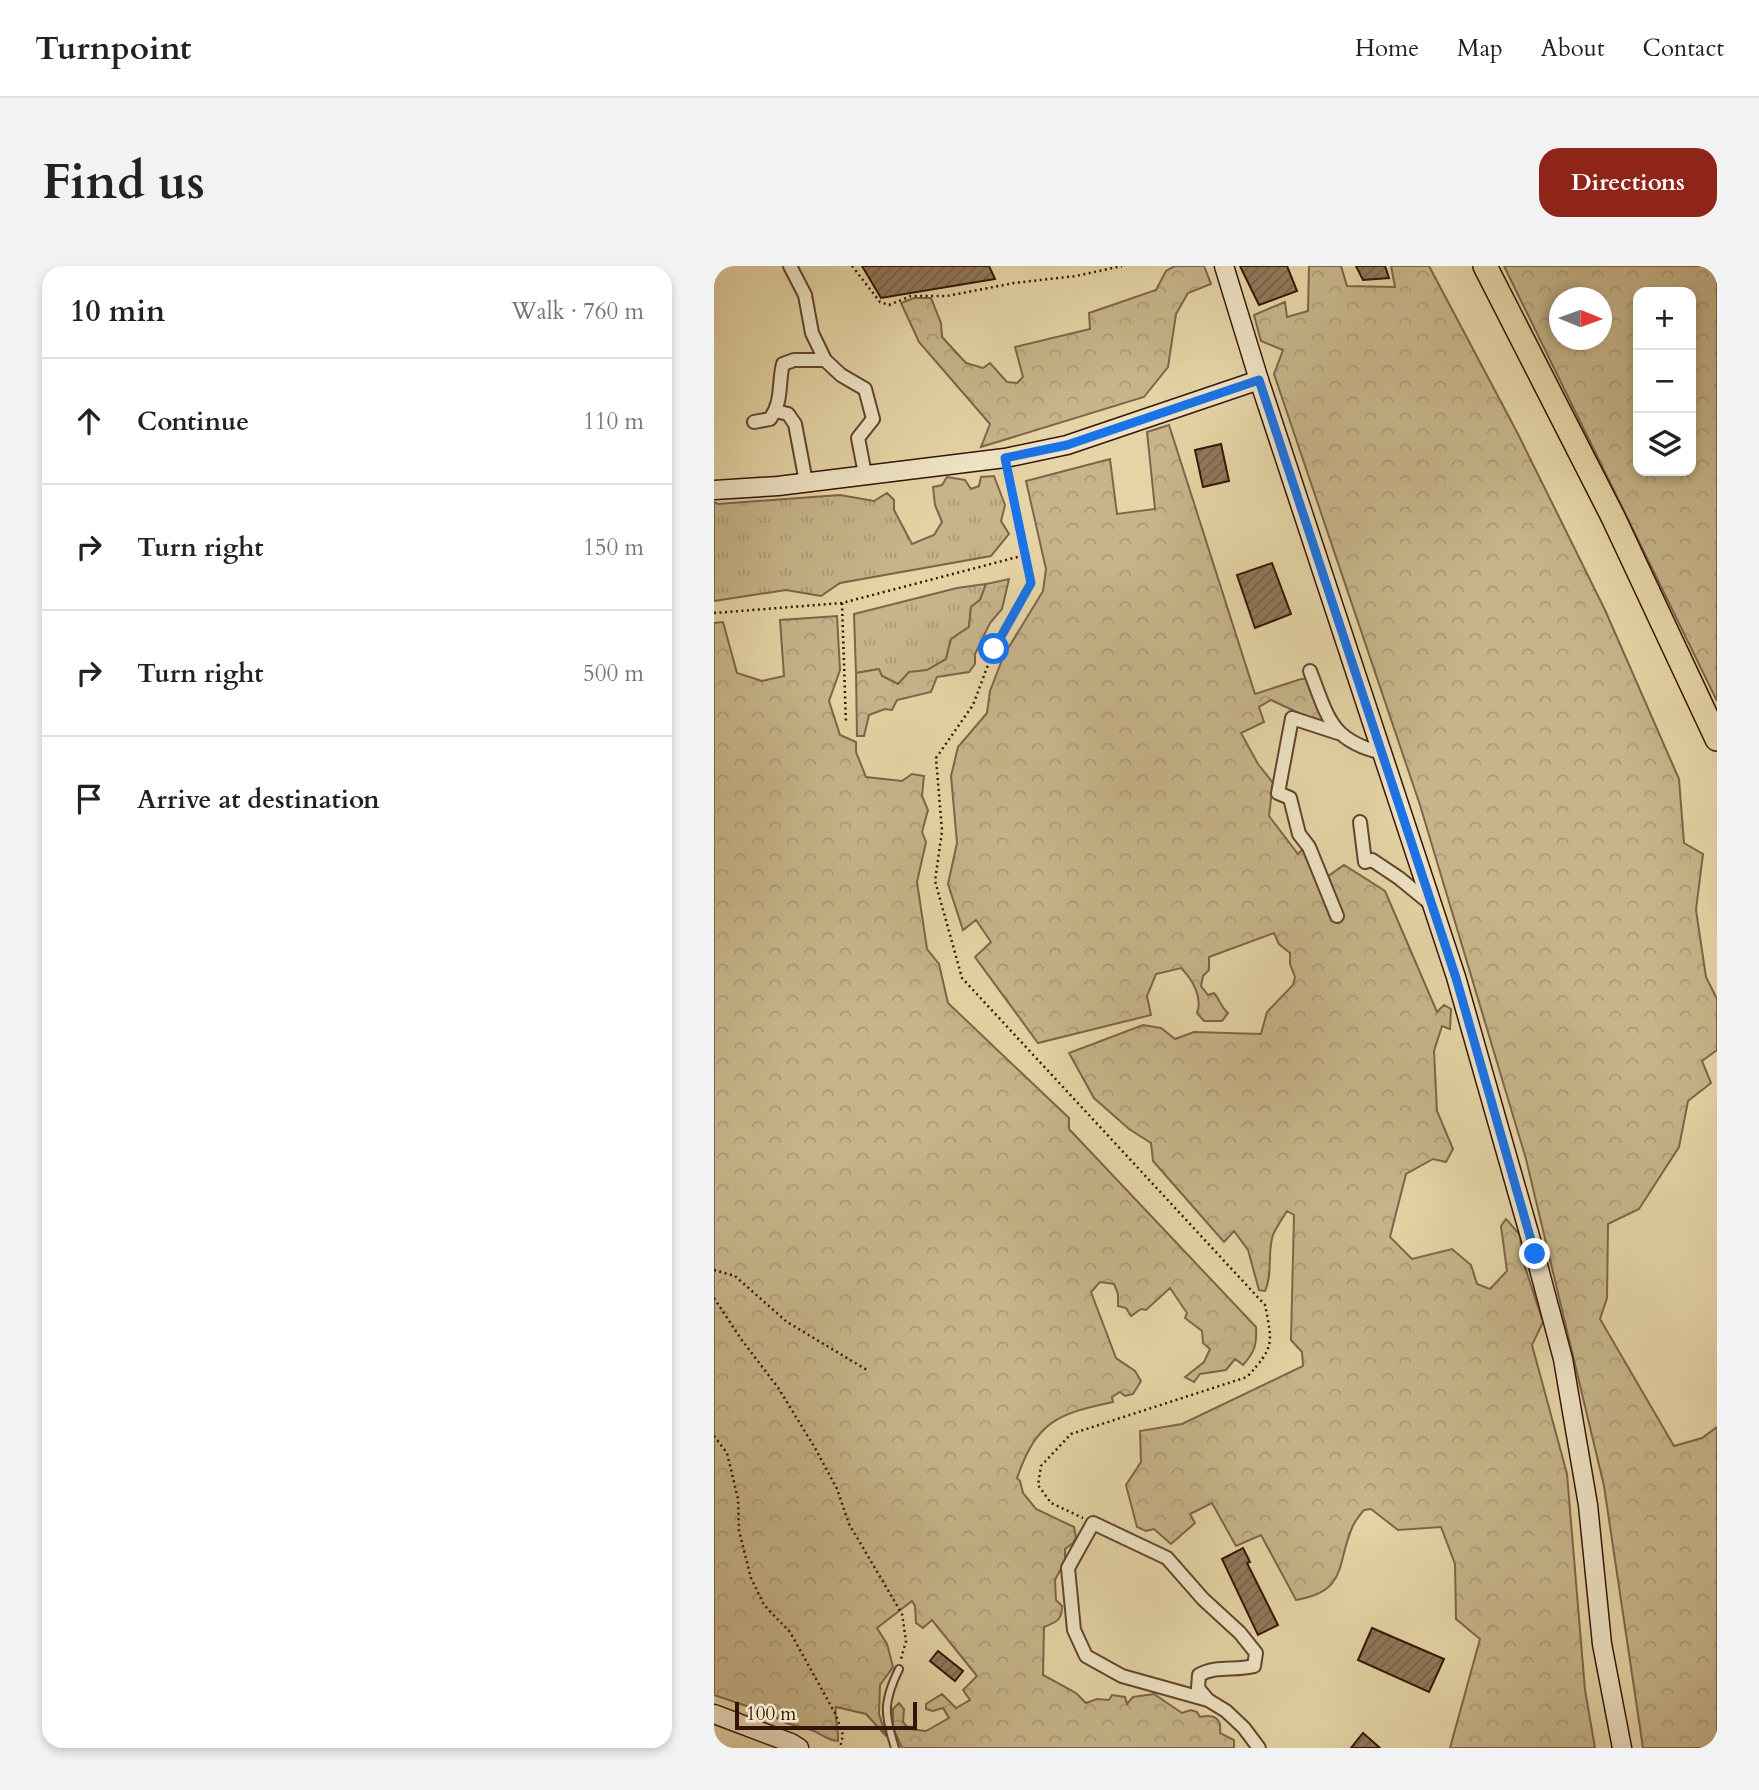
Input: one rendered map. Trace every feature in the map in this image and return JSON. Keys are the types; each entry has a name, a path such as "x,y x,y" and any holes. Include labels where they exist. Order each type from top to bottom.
{"highway":[{"path":"1485,266 1613,517 1717,738"}],"main road":[{"path":"1224,266 1259,380 1433,905 1488,1085 1563,1359 1587,1505 1602,1644 1622,1748"},
{"path":"714,490 806,482 1005,458 1067,445 1259,380"},
{"path":"714,1714 799,1748"}],"street":[{"path":"789,266 805,295 811,333 825,360 841,375 865,389 873,419 858,438 865,474"},
{"path":"754,422 770,419 776,411 783,364 794,360 825,360"},
{"path":"776,411 788,414 795,424 806,482"},
{"path":"1310,671 1332,726 1338,733"},
{"path":"1337,916 1309,847 1299,834 1290,798 1278,793 1292,718 1338,733 1365,749 1383,753"},
{"path":"1360,822 1366,862 1372,860 1399,877 1433,905"},
{"path":"1208,1700 1198,1688 1199,1675 1210,1669 1239,1670 1254,1665 1256,1653 1167,1558 1093,1523 1068,1568 1074,1630 1086,1656 1122,1676 1208,1700 1226,1711 1259,1748"}],"lane":[{"path":"895,1748 886,1715 889,1689 899,1669"}],"path":[{"path":"852,266 880,302 889,305 911,296 947,296 1122,266"},
{"path":"1005,458 1031,583 994,649 973,705 936,758 942,831 935,881 962,978 1265,1305 1271,1334 1267,1355 1247,1377 1071,1434 1048,1458 1041,1466 1038,1485 1051,1503 1093,1523"},
{"path":"714,613 842,603 1025,555"},
{"path":"842,603 846,724"},
{"path":"714,1270 736,1276 787,1322 867,1370"},
{"path":"714,1298 779,1389 815,1448 836,1489 849,1524 902,1614 906,1641 899,1669"},
{"path":"714,1436 727,1453 730,1464 738,1499 739,1531 751,1578 764,1605 790,1632 836,1715 843,1735 840,1748"}],"green space":[{"path":"1175,266 1204,266 1211,284 1188,293 1176,314 1168,367 1144,397 981,447 990,424 919,342 901,303 914,298 931,298 941,323 942,337 966,363 983,368 990,363 1007,382 1017,383 1023,377 1015,347 1090,329 1089,313 1156,290 1166,271"},
{"path":"1309,266 1341,266 1347,286 1395,287 1391,266 1429,266 1518,434 1605,610 1679,779 1684,843 1703,854 1696,910 1706,977 1717,999 1717,1050 1702,1061 1711,1083 1688,1101 1679,1147 1639,1209 1608,1224 1607,1298 1600,1319 1674,1446 1702,1438 1717,1427 1717,1748 1643,1748 1604,1486 1526,1159 1420,805 1274,374 1283,350 1261,341 1254,315 1285,302 1287,317 1308,311"},
{"path":"1504,266 1717,266 1717,701"},
{"path":"1169,425 1255,694 1307,679 1324,716 1323,721 1318,722 1271,700 1259,707 1264,722 1241,733 1258,764 1273,783 1269,816 1298,854 1304,848 1321,881 1344,865 1385,891 1437,1012 1444,1005 1451,1009 1450,1029 1442,1026 1434,1051 1437,1111 1453,1149 1446,1162 1433,1159 1406,1174 1390,1237 1412,1259 1452,1249 1471,1265 1477,1284 1490,1289 1507,1271 1501,1226 1506,1219 1520,1235 1522,1258 1543,1322 1532,1345 1567,1474 1585,1690 1595,1748 1450,1748 1480,1639 1456,1619 1455,1564 1441,1527 1398,1530 1371,1509 1364,1510 1353,1526 1341,1565 1332,1583 1313,1596 1296,1600 1261,1535 1236,1546 1212,1503 1190,1514 1195,1523 1171,1544 1154,1529 1146,1531 1137,1527 1126,1485 1141,1462 1140,1431 1182,1424 1303,1366 1302,1352 1291,1340 1294,1215 1287,1211 1274,1232 1267,1284 1265,1291 1259,1290 1248,1250 1234,1231 1224,1242 1153,1161 1151,1143 1129,1129 1094,1098 1069,1053 1143,1025 1161,1028 1175,1039 1194,1032 1261,1034 1267,1012 1293,985 1295,977 1290,964 1290,953 1279,944 1274,933 1209,957 1209,970 1203,976 1201,986 1208,995 1214,993 1228,1013 1222,1021 1204,1021 1197,1013 1199,1001 1195,989 1181,968 1156,974 1147,996 1151,1015 1038,1043 975,957 991,942 976,920 963,930 948,884 957,843 951,776 958,747 987,713 990,691 1004,655 1043,591 1046,569 1026,481 1110,459 1117,514 1155,509 1147,432"},
{"path":"994,476 1005,505 1001,521 1009,534 991,556 840,583 821,596 786,590 714,601 714,502 718,504 840,495 874,501 887,493 894,500 894,510 912,544 934,535 942,522 935,505 933,487 942,485 947,477 965,480 971,489 979,486 981,477"},
{"path":"1009,579 1002,609 990,623 975,654 975,664 969,672 937,677 931,692 897,700 892,710 885,709 869,715 864,736 857,736 856,673 879,669 882,676 898,684 909,672 927,670 946,659 951,639 969,627 971,607 980,600 986,584"},
{"path":"986,584 980,600 971,607 969,627 951,639 946,659 927,670 909,673 898,684 882,676 878,669 856,673 854,614 957,588"},
{"path":"837,616 840,670 829,701 840,735 856,742 856,752 866,777 902,781 912,774 924,776 922,796 928,810 922,832 926,842 917,882 927,949 939,964 948,1003 1069,1118 1069,1129 1256,1327 1254,1348 1243,1365 1235,1359 1226,1370 1200,1374 1194,1382 1185,1377 1204,1362 1210,1349 1203,1343 1202,1331 1185,1318 1187,1313 1170,1288 1146,1310 1141,1309 1131,1316 1126,1308 1118,1306 1118,1294 1114,1284 1100,1282 1091,1292 1116,1358 1135,1371 1141,1381 1133,1394 1125,1396 1120,1392 1112,1397 1113,1402 1077,1411 1052,1423 1041,1432 1033,1444 1017,1478 1023,1493 1036,1509 1074,1527 1076,1537 1065,1549 1065,1561 1055,1580 1056,1600 1062,1606 1062,1611 1058,1620 1044,1627 1043,1675 1076,1693 1086,1703 1097,1699 1109,1700 1112,1695 1125,1697 1127,1704 1133,1697 1154,1694 1182,1713 1191,1710 1197,1712 1200,1717 1216,1718 1220,1723 1220,1733 1234,1740 1234,1748 902,1748 893,1728 893,1709 899,1703 904,1709 903,1722 909,1729 926,1731 949,1718 943,1708 933,1711 926,1709 926,1704 942,1694 956,1708 970,1700 963,1690 977,1676 932,1620 923,1628 916,1623 912,1601 877,1628 887,1644 893,1667 880,1685 879,1714 886,1736 866,1714 836,1707 838,1741 834,1741 811,1730 786,1723 773,1715 714,1695 714,623 723,622 737,673 762,681 784,676 780,620"}],"building":[{"path":"862,266 989,266 995,279 881,298"},
{"path":"1240,266 1287,266 1297,291 1259,305"},
{"path":"1356,266 1385,266 1389,278 1363,280"},
{"path":"1221,444 1229,481 1203,487 1195,450"},
{"path":"1272,563 1291,614 1255,628 1237,575"},
{"path":"1243,1548 1250,1562 1247,1563 1278,1625 1258,1635 1222,1559"},
{"path":"1372,1628 1444,1659 1429,1692 1358,1660"},
{"path":"938,1651 963,1671 955,1681 930,1661"},
{"path":"1363,1733 1380,1748 1351,1748"}],"route":[{"path":"994,649 1031,583 1005,458 1067,445 1259,380 1456,978 1535,1254"}]}
